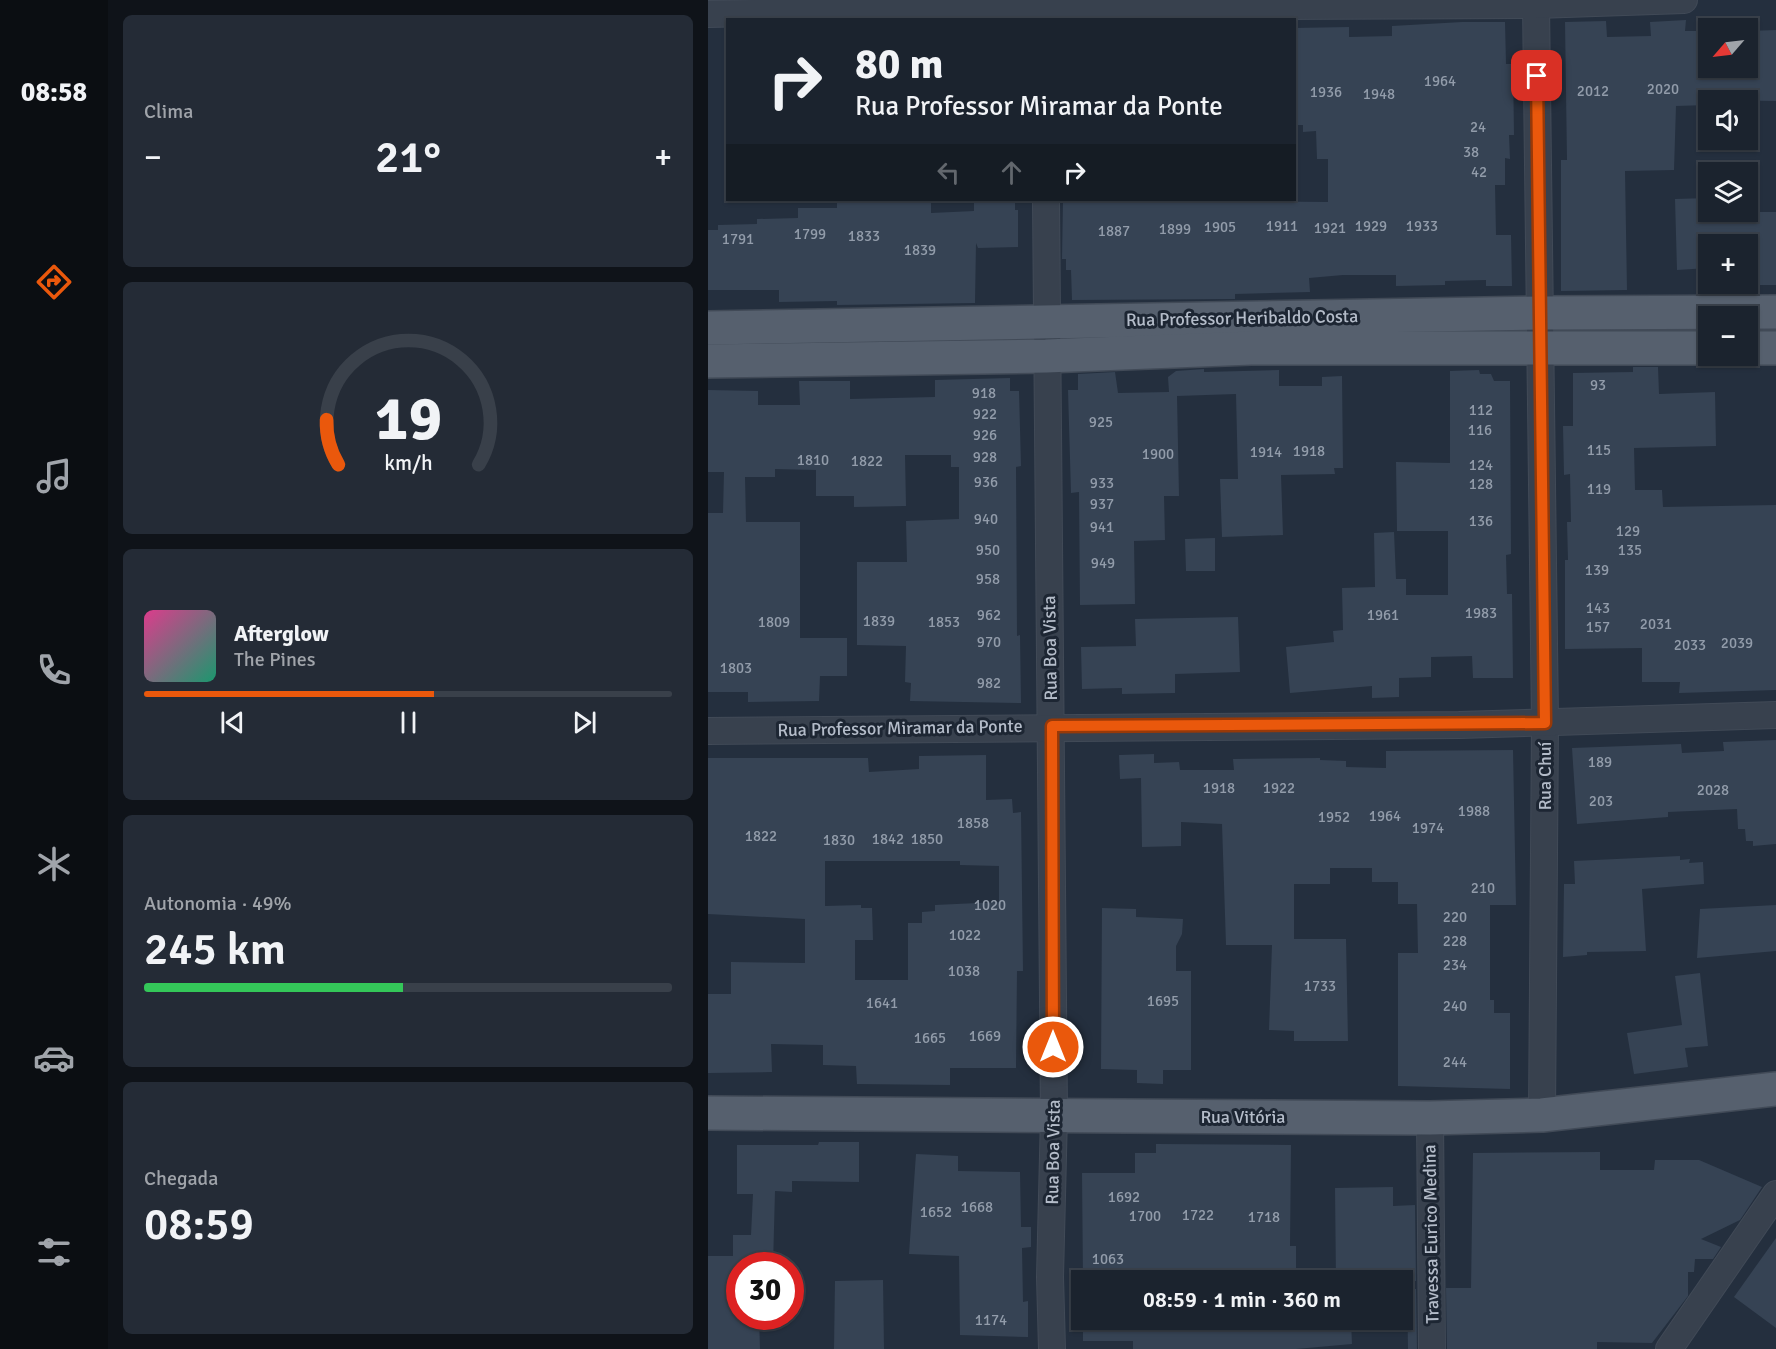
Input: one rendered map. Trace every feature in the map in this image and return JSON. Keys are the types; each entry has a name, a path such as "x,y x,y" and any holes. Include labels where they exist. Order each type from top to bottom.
{"main road":[{"name":"Rua Professor Heribaldo Costa","path":"708,328 1539,313 1776,312"},
{"name":"Rua Professor Heribaldo Costa","path":"708,361 1046,356 1251,348 1698,348"},
{"path":"1758,348 1776,348"},
{"name":"Rua Vitória","path":"708,1113 1430,1118 1542,1115 1776,1089"}],"street":[{"path":"708,14 1536,5 1684,0"},
{"name":"Rua Chuí","path":"1536,5 1545,723 1542,1115"},
{"name":"Rua Boa Vista","path":"1046,201 1052,726 1054,1115 1050,1277 1052,1349"},
{"name":"Rua Professor Miramar da Ponte","path":"708,731 1545,723 1776,714"},
{"name":"Travessa Eurico Medina","path":"1430,1118 1432,1349"},
{"path":"1669,1349 1776,1194"}],"building":[{"path":"1686,20 1685,31 1698,31 1698,78 1758,78 1758,31 1776,30 1776,101 1758,101 1758,90 1698,90 1698,105 1676,106 1674,170 1625,171 1627,290 1561,291 1561,160 1567,160 1565,22 1606,21 1607,37 1651,36 1650,22"},
{"path":"1505,22 1506,64 1513,64 1514,135 1509,135 1510,159 1505,158 1505,185 1495,185 1496,235 1511,235 1512,286 1486,286 1486,280 1445,281 1445,285 1396,286 1396,275 1343,275 1309,278 1310,292 1235,294 1235,299 1072,300 1071,270 1066,270 1066,259 1062,259 1063,201 1328,202 1328,159 1317,159 1316,131 1303,132 1303,125 1296,125 1296,28 1349,27 1349,37 1392,36 1392,26"},
{"path":"1698,198 1698,222 1758,222 1758,212 1776,212 1776,285 1758,285 1758,234 1698,234 1698,269 1677,270 1675,199"},
{"path":"837,201 931,201 931,213 974,211 974,201 1015,201 1015,210 1018,210 1018,247 978,248 976,243 975,303 837,305 837,301 779,302 779,290 708,290 708,230 718,230 718,225 757,224 757,219 798,218 798,208 837,208"},
{"path":"1633,367 1658,367 1659,394 1715,392 1716,446 1634,448 1635,490 1662,490 1663,507 1776,505 1776,690 1679,693 1680,682 1642,682 1642,648 1565,649 1565,560 1568,560 1567,522 1571,522 1570,474 1564,475 1563,426 1573,426 1573,373 1633,372"},
{"path":"1204,369 1204,372 1279,370 1279,386 1322,386 1322,377 1342,376 1343,468 1334,468 1335,474 1281,475 1283,535 1222,537 1220,479 1238,479 1236,394 1177,396 1179,496 1164,496 1165,540 1134,541 1135,604 1080,605 1079,492 1071,493 1068,390 1078,390 1078,374 1115,372 1118,393 1169,392 1168,377 1176,371"},
{"path":"1479,370 1480,374 1491,374 1494,381 1510,381 1511,554 1506,555 1507,594 1512,594 1513,678 1473,678 1472,656 1431,657 1431,677 1399,678 1399,697 1372,698 1372,686 1290,693 1286,647 1334,642 1333,631 1343,630 1342,588 1375,587 1374,533 1394,532 1396,579 1406,579 1406,595 1448,595 1448,531 1397,531 1396,462 1450,463 1450,371"},
{"path":"1010,378 1010,391 1019,391 1021,466 1016,467 1017,636 1020,635 1021,703 910,701 911,683 905,682 906,646 857,645 857,562 907,562 906,521 959,519 959,467 951,467 951,455 905,455 906,506 854,507 854,496 816,496 816,470 775,469 775,477 745,477 746,522 800,522 800,638 847,638 847,676 820,676 819,701 748,702 748,692 708,692 708,513 723,513 724,472 708,472 708,390 758,391 758,405 800,405 799,381 850,381 850,399 935,397 935,380"},
{"path":"1215,538 1215,571 1186,571 1185,539"},
{"path":"1238,617 1240,672 1175,674 1175,693 1122,694 1122,688 1082,689 1081,647 1136,646 1135,619"},
{"path":"1776,740 1776,844 1753,846 1753,841 1746,841 1745,829 1738,829 1737,809 1668,812 1668,817 1577,824 1572,748 1681,744 1682,753 1724,751 1723,742"},
{"path":"1513,750 1516,905 1490,905 1490,1000 1494,1000 1494,1013 1510,1013 1510,1089 1398,1086 1398,953 1418,953 1417,904 1398,904 1398,882 1372,882 1372,868 1330,868 1330,884 1294,884 1294,939 1346,939 1348,1041 1294,1041 1294,1031 1269,1030 1272,945 1226,945 1222,824 1181,822 1181,846 1142,847 1141,778 1120,779 1119,755 1154,754 1154,763 1179,762 1180,770 1234,770 1233,759 1320,758 1320,760 1346,761 1346,767 1386,768 1386,751"},
{"path":"986,755 986,800 1012,799 1013,813 1021,812 1023,971 1017,971 1016,1068 950,1068 950,1085 857,1084 856,1066 823,1065 823,1045 771,1044 772,1072 708,1073 708,994 731,994 731,962 805,963 805,919 708,914 708,758 868,758 869,772 919,769 919,756","holes":["825,861 960,861 960,865 999,866 999,902 935,905 935,911 922,912 922,923 908,923 908,980 855,980 855,940 873,940 872,908 861,908 861,905 825,906"]},
{"path":"1680,856 1680,860 1690,859 1689,863 1703,862 1704,884 1642,889 1646,951 1587,952 1587,955 1563,957 1564,884 1575,884 1574,861"},
{"path":"1776,905 1776,951 1697,958 1700,909"},
{"path":"1102,908 1136,909 1136,917 1183,919 1182,934 1176,946 1176,971 1191,971 1191,1070 1163,1070 1163,1084 1137,1083 1137,1070 1101,1069"},
{"path":"1700,973 1708,1046 1685,1048 1688,1067 1634,1074 1627,1033 1682,1025 1675,976"},
{"path":"819,1142 859,1142 859,1182 792,1181 792,1192 775,1191 773,1252 733,1252 733,1235 751,1235 753,1194 737,1194 737,1145 818,1145"},
{"path":"1156,1144 1291,1145 1290,1246 1296,1246 1296,1270 1083,1270 1082,1173 1135,1173 1135,1153 1156,1153"},
{"path":"1600,1152 1600,1170 1654,1170 1655,1160 1699,1160 1762,1187 1740,1220 1701,1239 1721,1247 1713,1259 1695,1259 1694,1272 1688,1272 1688,1296 1652,1343 1597,1342 1597,1349 1447,1349 1446,1288 1471,1288 1473,1153"},
{"path":"916,1154 958,1156 958,1171 1020,1172 1021,1227 1031,1227 1031,1247 1022,1248 1023,1302 1028,1301 1028,1337 960,1335 959,1256 909,1254"},
{"path":"1393,1187 1393,1206 1415,1205 1416,1281 1413,1281 1413,1270 1336,1270 1335,1188"},
{"path":"1776,1238 1776,1328 1734,1297"},
{"path":"708,1256 726,1256 726,1330 759,1330 760,1349 708,1349"},
{"path":"883,1280 884,1349 834,1349 835,1281"},
{"path":"1413,1289 1416,1289 1417,1349 1408,1349 1408,1330 1413,1330"},
{"path":"1083,1330 1351,1330 1352,1344 1296,1349 1133,1349 1133,1341 1083,1341"}],"route":[{"path":"1053,1047 1052,726 1545,723 1537,76"}]}
